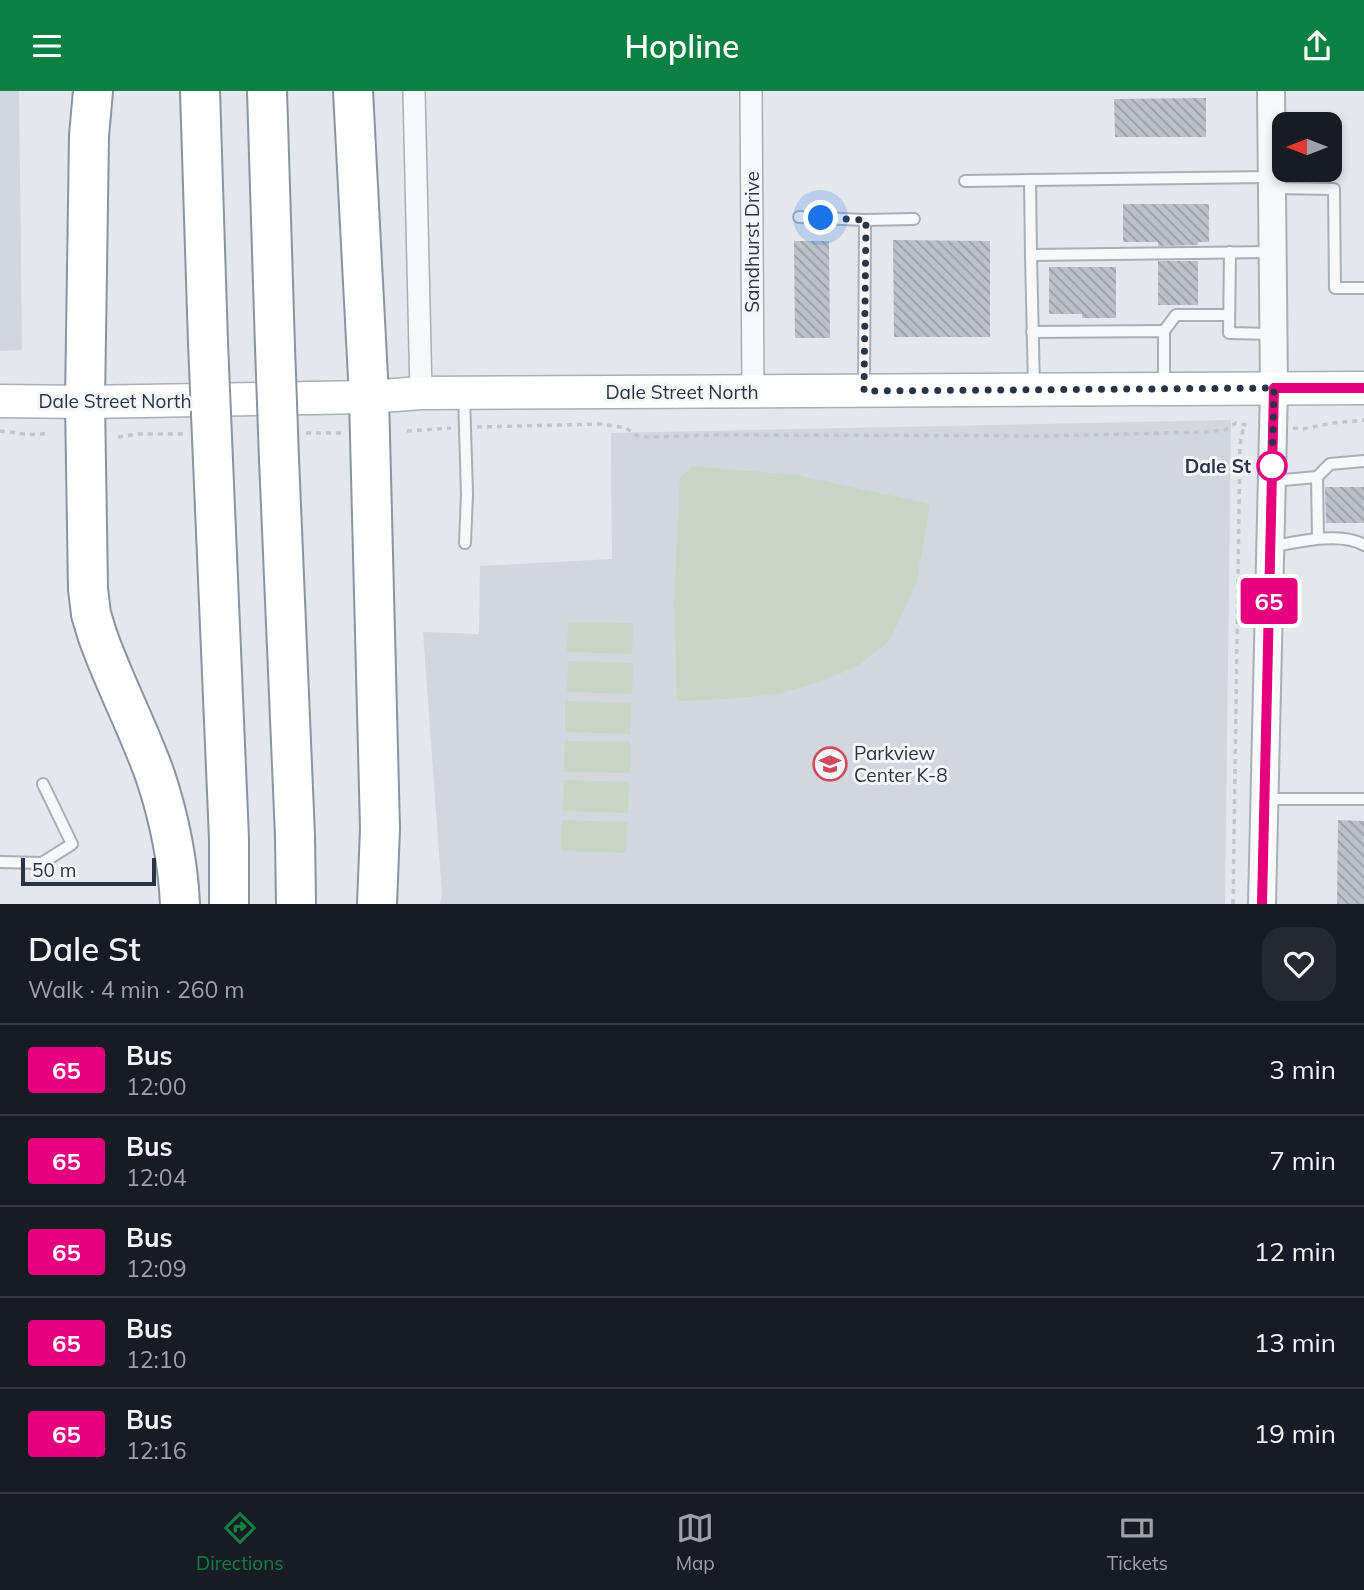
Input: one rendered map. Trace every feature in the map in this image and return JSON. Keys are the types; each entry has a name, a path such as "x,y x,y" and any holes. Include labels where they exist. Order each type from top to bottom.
{"highway":[{"path":"93,91 89,136 85,402 89,589 92,614 105,657 156,779 165,810 176,863 180,904"},
{"path":"201,91 208,343 229,839 229,904"},
{"path":"267,91 296,904"},
{"path":"353,91 369,397 380,829 377,904"},
{"path":"361,258 380,187 377,91"}],"main road":[{"name":"Dale Street North","path":"0,401 369,397 421,393 1364,388"}],"street":[{"path":"414,91 421,393"},
{"name":"Sandhurst Drive","path":"751,91 753,392"},
{"path":"1262,904 1274,388 1271,91"}],"lane":[{"path":"1030,180 1034,390"},
{"path":"965,181 1272,182 1334,188 1335,288 1364,288"},
{"path":"799,218 914,219"},
{"path":"864,391 866,220"},
{"path":"1031,255 1273,251"},
{"path":"1230,252 1229,333 1273,334"},
{"path":"1164,389 1164,331 1176,315 1229,314"},
{"path":"1032,332 1164,331"},
{"path":"464,393 467,494 465,543"},
{"path":"1272,481 1317,477 1330,464 1364,461"},
{"path":"1317,477 1318,538"},
{"path":"1270,547 1318,538 1356,540 1364,545"},
{"path":"0,862 42,863 72,844 43,784"},
{"path":"1264,799 1364,799"}],"path":[{"path":"1303,429 1333,422 1364,420"},
{"path":"407,431 601,424 626,428 639,437 1046,436 1203,432 1225,430 1236,423 1244,425 1240,444 1233,904"},
{"path":"0,431 37,435 47,432"}],"shaded area":[{"path":"0,91 19,91 22,350 0,351"},
{"name":"Parkview Center K-8","path":"1231,420 1225,904 440,904 442,894 423,632 479,634 480,566 612,559 611,433"}],"green space":[{"path":"693,466 796,475 930,504 916,584 890,640 858,666 817,683 778,694 677,701 674,602 680,478"},
{"path":"568,622 633,623 632,654 567,652"},
{"path":"568,661 633,663 632,694 567,692"},
{"path":"565,701 631,703 630,734 565,732"},
{"path":"565,741 630,742 630,773 564,772"},
{"path":"564,780 629,782 628,813 563,811"},
{"path":"562,820 627,822 626,853 561,851"}],"building":[{"path":"1206,98 1206,137 1115,137 1114,99"},
{"path":"1123,204 1209,204 1209,242 1198,242 1198,245 1158,246 1158,242 1123,242"},
{"path":"893,240 990,241 990,337 894,337"},
{"path":"794,241 829,241 830,338 795,338"},
{"path":"1158,261 1198,261 1198,305 1158,305"},
{"path":"1049,267 1116,267 1116,318 1049,314"},
{"path":"1325,487 1364,487 1364,523 1326,523"},
{"path":"1338,820 1364,821 1364,904 1337,904"}],"bus line":[{"name":"65","path":"1262,904 1274,388 1364,388"}],"place":[{"name":"Dale St","path":"1272,466"},
{"name":"Parkview Center K-8","path":"830,764"}],"route":[{"path":"821,218 866,220 864,391 1274,388 1272,466"}]}
